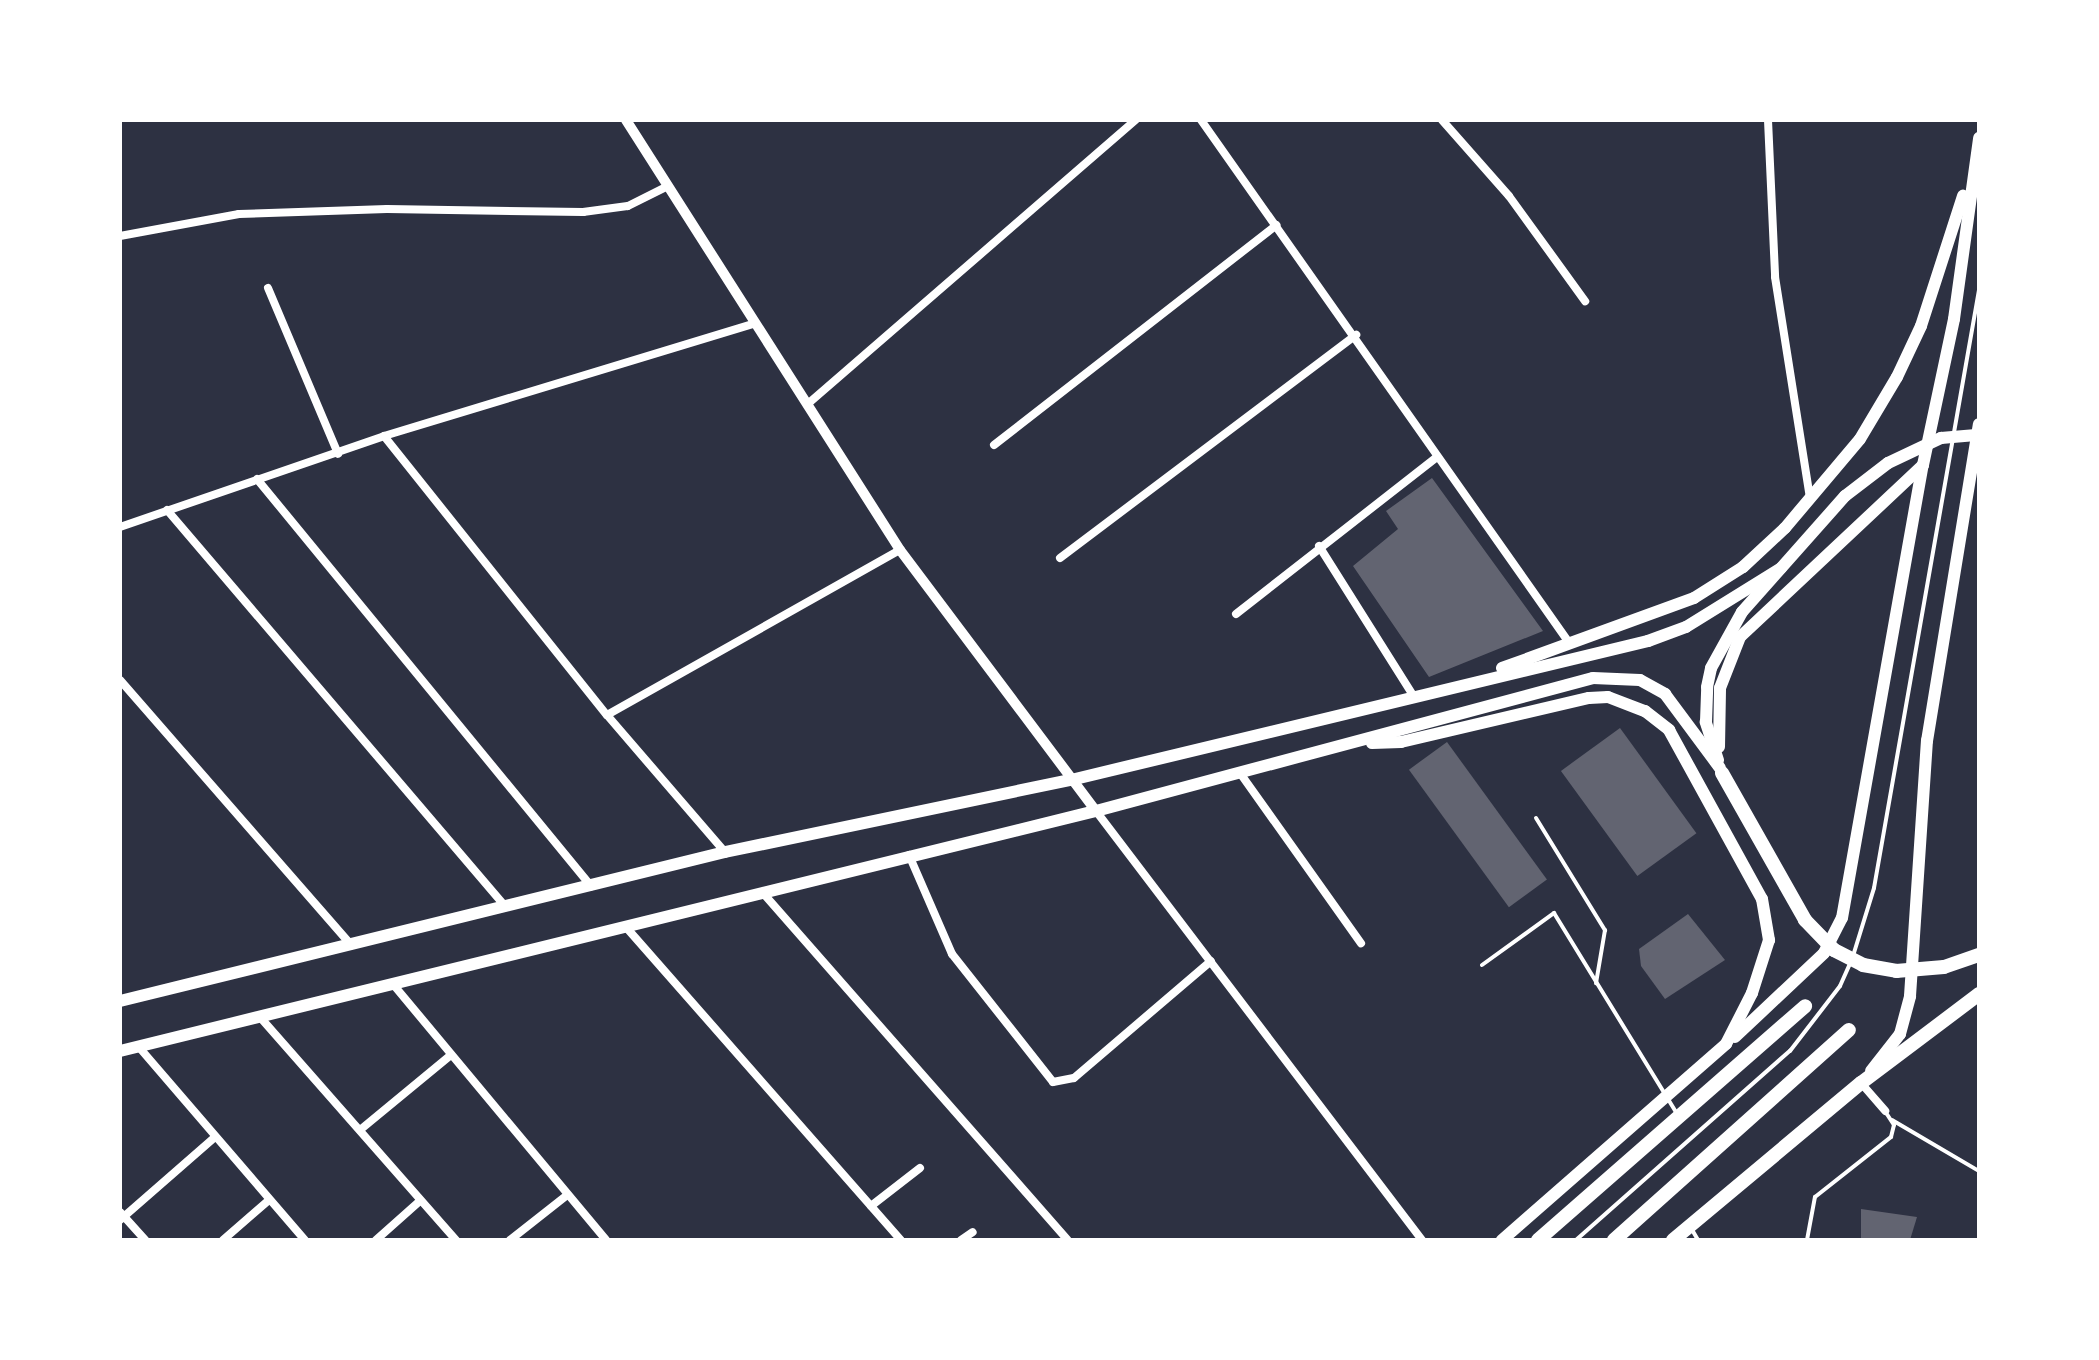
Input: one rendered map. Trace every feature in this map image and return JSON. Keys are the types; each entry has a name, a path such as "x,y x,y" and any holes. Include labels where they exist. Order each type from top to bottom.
{"highway":[{"path":"1721,770 1805,920 1834,950 1863,965 1896,971 1944,967 1979,955"},
{"path":"1673,1240 1861,1083 1979,994"},
{"path":"1538,1240 1805,1006"},
{"path":"1614,1240 1849,1030"}],"main road":[{"path":"1457,684 1657,614 1718,584 1785,528 1860,439 1897,377 1921,326 1979,138"},
{"path":"1502,1240 1726,1044 1824,953 1842,918 1923,465 1954,319 1971,171"},
{"path":"1861,1083 1900,1034 1910,996 1927,741 1979,424"},
{"path":"1721,770 1706,722 1711,668 1742,612 1845,496 1911,450 1941,438 1979,435"},
{"path":"1721,770 1720,688 1740,637 1923,465"},
{"path":"120,1001 725,852 1071,780 1457,684 1648,641 1686,627 1781,568"},
{"path":"120,1051 1096,811 1580,681 1615,677 1640,680 1665,694 1721,770"},
{"path":"1359,742 1401,742 1598,698 1645,711 1669,730 1751,876 1767,920 1769,940 1761,966 1726,1044"}],"street":[{"path":"810,402 1136,120"},
{"path":"1201,120 1356,335 1437,457 1570,644"},
{"path":"1442,120 1509,196 1585,301"},
{"path":"1768,120 1775,277 1810,497"},
{"path":"627,121 752,324 810,402 900,550 1422,1240"},
{"path":"120,236 239,214 583,212 628,206 668,186"},
{"path":"994,445 1277,225"},
{"path":"268,288 338,454"},
{"path":"120,527 384,436 752,324"},
{"path":"1060,558 1356,335"},
{"path":"384,436 607,715 725,852"},
{"path":"1236,614 1319,546 1437,457"},
{"path":"257,479 591,886"},
{"path":"167,510 505,906"},
{"path":"1319,546 1413,695"},
{"path":"607,715 900,550"},
{"path":"120,680 351,945"},
{"path":"1240,773 1361,943"},
{"path":"909,855 952,954 1053,1082 1074,1078 1211,961"},
{"path":"761,892 1068,1240"},
{"path":"624,926 901,1240"},
{"path":"392,983 566,1196 606,1240"},
{"path":"260,1017 456,1240"},
{"path":"138,1046 214,1138 305,1240"},
{"path":"360,1130 451,1055"},
{"path":"1861,1083 1888,1115"},
{"path":"145,1240 121,1216 214,1138"},
{"path":"871,1206 920,1168"},
{"path":"510,1240 566,1196"},
{"path":"223,1240 269,1200"},
{"path":"376,1240 420,1201"},
{"path":"961,1240 973,1232"}],"lane":[{"path":"1576,1240 1790,1051 1840,986 1859,942 1894,776 1979,290"},
{"path":"1536,818 1605,930 1596,983"},
{"path":"1482,965 1554,913 1664,1099 1678,1116"},
{"path":"1888,1115 1942,1145 1979,1171"},
{"path":"1807,1240 1815,1197 1891,1137 1888,1115"},
{"path":"1689,1226 1698,1240"}],"building":[{"path":"1432,478 1543,631 1429,677 1353,566 1398,529 1386,511"},
{"path":"1620,728 1696,833 1637,876 1561,771"},
{"path":"1447,742 1547,880 1509,907 1409,770"},
{"path":"1688,914 1725,960 1665,999 1641,966 1639,949"},
{"path":"1861,1209 1917,1217 1910,1240 1861,1240"}]}
